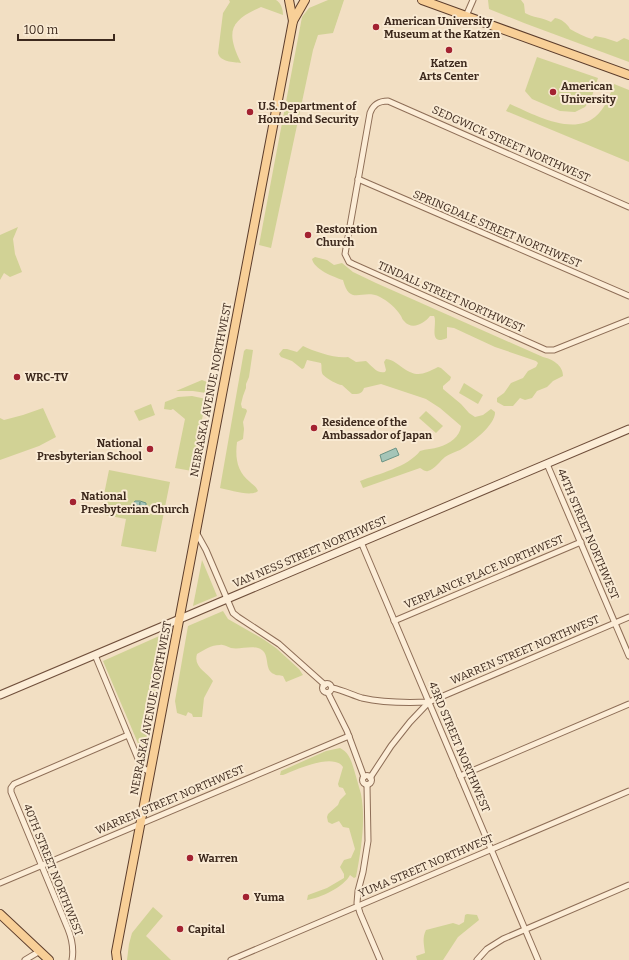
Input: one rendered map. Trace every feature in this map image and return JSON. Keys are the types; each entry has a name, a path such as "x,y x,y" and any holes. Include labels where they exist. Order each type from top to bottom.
{"main road":[{"name":"NEBRASKA AVENUE NORTHWEST","path":"289,0 293,21"},
{"name":"NEBRASKA AVENUE NORTHWEST","path":"111,960 117,956 140,824 293,21 305,0"},
{"path":"422,0 629,75"},
{"path":"0,914 49,960"}],"street":[{"path":"466,16 473,0"},
{"name":"SEDGWICK STREET NORTHWEST","path":"358,180 371,111 377,103 385,101 629,207"},
{"name":"TINDALL STREET NORTHWEST","path":"358,180 345,252 346,258 349,262 550,351 629,320"},
{"name":"SPRINGDALE STREET NORTHWEST","path":"358,180 629,296"},
{"name":"VAN NESS STREET NORTHWEST","path":"0,695 629,429"},
{"name":"44TH STREET NORTHWEST","path":"548,464 629,656"},
{"path":"196,532 206,550 231,609 236,616 279,644 325,684 330,684 332,691 328,693"},
{"name":"43RD STREET NORTHWEST","path":"361,542 538,960"},
{"name":"VERPLANCK PLACE NORTHWEST","path":"394,621 580,542"},
{"name":"WARREN STREET NORTHWEST","path":"332,688 360,697 376,700 429,702 629,617"},
{"path":"95,655 141,766 150,771"},
{"path":"325,684 323,690 328,693 349,736 364,777 362,782 367,785"},
{"name":"WARREN STREET NORTHWEST","path":"370,778 391,746 410,722 429,702"},
{"path":"460,776 629,704"},
{"name":"40TH STREET NORTHWEST","path":"72,960 73,953 70,935 11,792 11,788 14,784 128,735"},
{"name":"WARREN STREET NORTHWEST","path":"0,883 349,736"},
{"path":"364,777 367,776 370,778 371,782 367,785 368,841 357,896 358,906 380,960"},
{"name":"YUMA STREET NORTHWEST","path":"231,960 629,791"},
{"path":"477,960 495,943 629,885"},
{"path":"25,960 40,951"}],"green space":[{"path":"229,0 276,0 280,4 283,11 283,15 261,7 242,17 237,23 233,29 232,35 233,43 241,63 224,60 218,53 223,13 230,2"},
{"path":"328,0 344,0 333,33 318,35 313,50 271,248 259,245 302,17 309,8"},
{"path":"488,0 521,0 524,4 525,13 551,22 555,18 559,19 566,23 570,29 592,39 595,36 617,42 624,38 629,40 629,62 489,9"},
{"path":"537,57 598,78 591,99 585,107 575,112 560,111 532,99 525,91"},
{"path":"614,84 629,90 629,162 506,111 510,104 541,118 564,124 586,122 599,114 602,110"},
{"path":"18,227 13,239 15,254 22,272 10,277 4,273 0,280 0,235"},
{"path":"315,257 327,260 334,265 342,263 353,272 376,283 550,359 559,366 563,372 563,376 553,381 547,387 537,391 532,398 525,400 520,398 513,406 504,406 497,402 497,398 504,393 511,383 523,378 528,371 536,367 538,363 536,361 495,347 454,328 447,327 447,338 441,340 437,339 434,333 434,316 430,316 418,325 414,326 407,324 389,303 380,297 368,294 353,295 349,293 343,280 329,275 313,263 312,259"},
{"path":"303,346 331,356 348,357 356,362 366,361 380,372 385,372 386,370 384,362 386,359 393,361 412,373 417,374 424,373 438,367 441,368 451,377 450,380 443,386 443,389 475,417 483,415 491,409 495,412 494,417 487,428 476,439 460,450 445,457 431,470 426,471 420,468 363,488 360,481 400,466 415,457 420,451 447,444 459,434 461,426 440,408 426,399 381,384 364,388 360,393 352,394 342,385 337,384 323,375 321,363 307,360 304,368 302,369 292,361 281,357 279,354 283,349 297,352"},
{"path":"246,349 253,350 249,377 241,404 242,408 246,409 247,411 243,422 243,439 237,442 236,454 242,474 258,491 255,493 220,488 244,351"},
{"path":"202,380 207,382 206,393 176,391"},
{"path":"464,383 483,395 478,404 459,393"},
{"path":"192,396 206,399 192,471 175,468 185,419 173,409 164,409 165,402 178,397"},
{"path":"151,404 155,415 139,421 134,411"},
{"path":"43,408 56,437 39,446 0,460 0,418 4,420"},
{"path":"426,411 443,426 436,433 419,418"},
{"path":"109,470 170,482 156,552 121,546 126,519 100,514"},
{"path":"202,560 217,596 193,606"},
{"path":"223,611 228,619 276,648 299,669 303,675 286,682 283,676 276,675 271,672 266,656 262,650 255,647 231,648 223,645 217,645 197,654 196,659 199,666 213,681 204,698 202,717 193,717 192,714 188,712 186,716 177,713 175,701 188,626"},
{"path":"166,633 147,756 143,755 103,661"},
{"path":"340,748 348,755 352,762 361,794 363,815 362,836 356,877 354,878 350,875 343,884 337,888 318,897 307,900 308,895 327,888 344,878 344,874 340,867 344,860 351,858 355,849 349,828 343,827 339,821 332,824 328,822 327,817 346,794 343,788 339,787 338,784 343,767 338,763 331,761 323,762 305,766 280,775 281,771 326,751"},
{"path":"153,907 163,916 146,936 171,960 127,960 132,933"},
{"path":"465,915 477,915 479,920 458,937 443,960 417,960 416,956 425,953 424,938 426,930 453,923 459,925 464,922"}],"shaded area":[{"path":"396,448 399,455 382,462 380,455"},
{"path":"135,501 146,503 146,508 140,507 140,502 139,507 133,506 138,508 138,513 140,508 146,510 145,513 138,514 133,511 132,506"}],"place":[{"name":"American University Museum at the Katzen","path":"376,27"},
{"name":"Katzen Arts Center","path":"449,50"},
{"name":"American University","path":"553,92"},
{"name":"U.S. Department of Homeland Security","path":"250,112"},
{"name":"Restoration Church","path":"308,235"},
{"name":"WRC-TV","path":"17,377"},
{"name":"Residence of the Ambassador of Japan","path":"314,428"},
{"name":"National Presbyterian School","path":"150,449"},
{"name":"National Presbyterian Church","path":"73,502"},
{"name":"Warren","path":"190,858"},
{"name":"Yuma","path":"246,897"},
{"name":"Capital","path":"180,929"}]}
